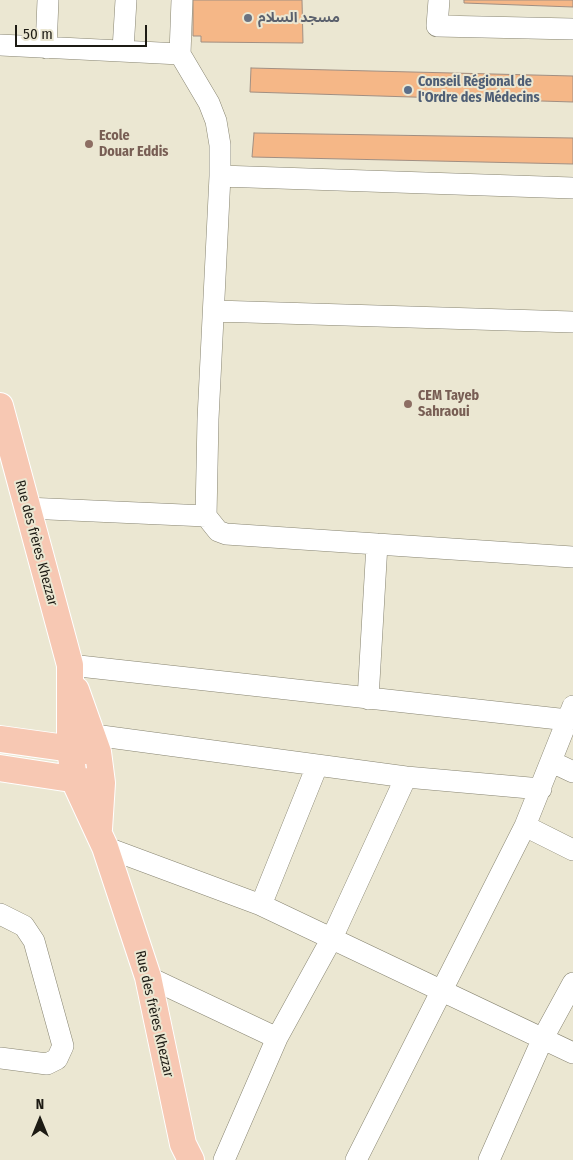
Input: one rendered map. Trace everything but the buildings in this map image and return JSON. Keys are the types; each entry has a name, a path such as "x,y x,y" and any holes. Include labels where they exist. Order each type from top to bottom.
{"main road":[{"name":"Rue des frères Khezzar","path":"0,406 71,672 96,744 102,783 102,838"},
{"name":"Rue des frères Khezzar","path":"71,672 70,748 74,780 102,838 148,977 185,1155"},
{"path":"0,740 70,748 96,744"},
{"path":"0,768 102,783"}],"street":[{"path":"46,48 48,0"},
{"path":"123,50 126,0"},
{"path":"182,0 180,54 209,103 216,121 220,146 215,311 208,418 206,516 218,531 226,534 573,557"},
{"path":"439,0 437,26 573,29"},
{"path":"0,45 180,54"},
{"path":"220,176 573,188"},
{"path":"215,311 573,322"},
{"path":"26,508 206,516"},
{"path":"368,699 377,544"},
{"path":"71,672 368,699 570,713 526,826 356,1160"},
{"path":"96,744 317,766 406,777 542,789"},
{"path":"552,762 573,772"},
{"path":"261,905 317,766"},
{"path":"224,1160 277,1038 332,938 406,777"},
{"path":"526,826 573,850"},
{"path":"102,838 261,905 573,1053"},
{"path":"0,914 24,926 34,940 63,1046 57,1059 46,1064 0,1058"},
{"path":"148,977 277,1038"},
{"path":"489,1160 543,1038 573,983"}],"place":[{"name":"مسجد السلام","path":"248,18"},
{"name":"Conseil Régional de l'Ordre des Médecins","path":"408,90"},
{"name":"Ecole Douar Eddis","path":"89,144"},
{"name":"CEM Tayeb Sahraoui","path":"408,404"}]}
